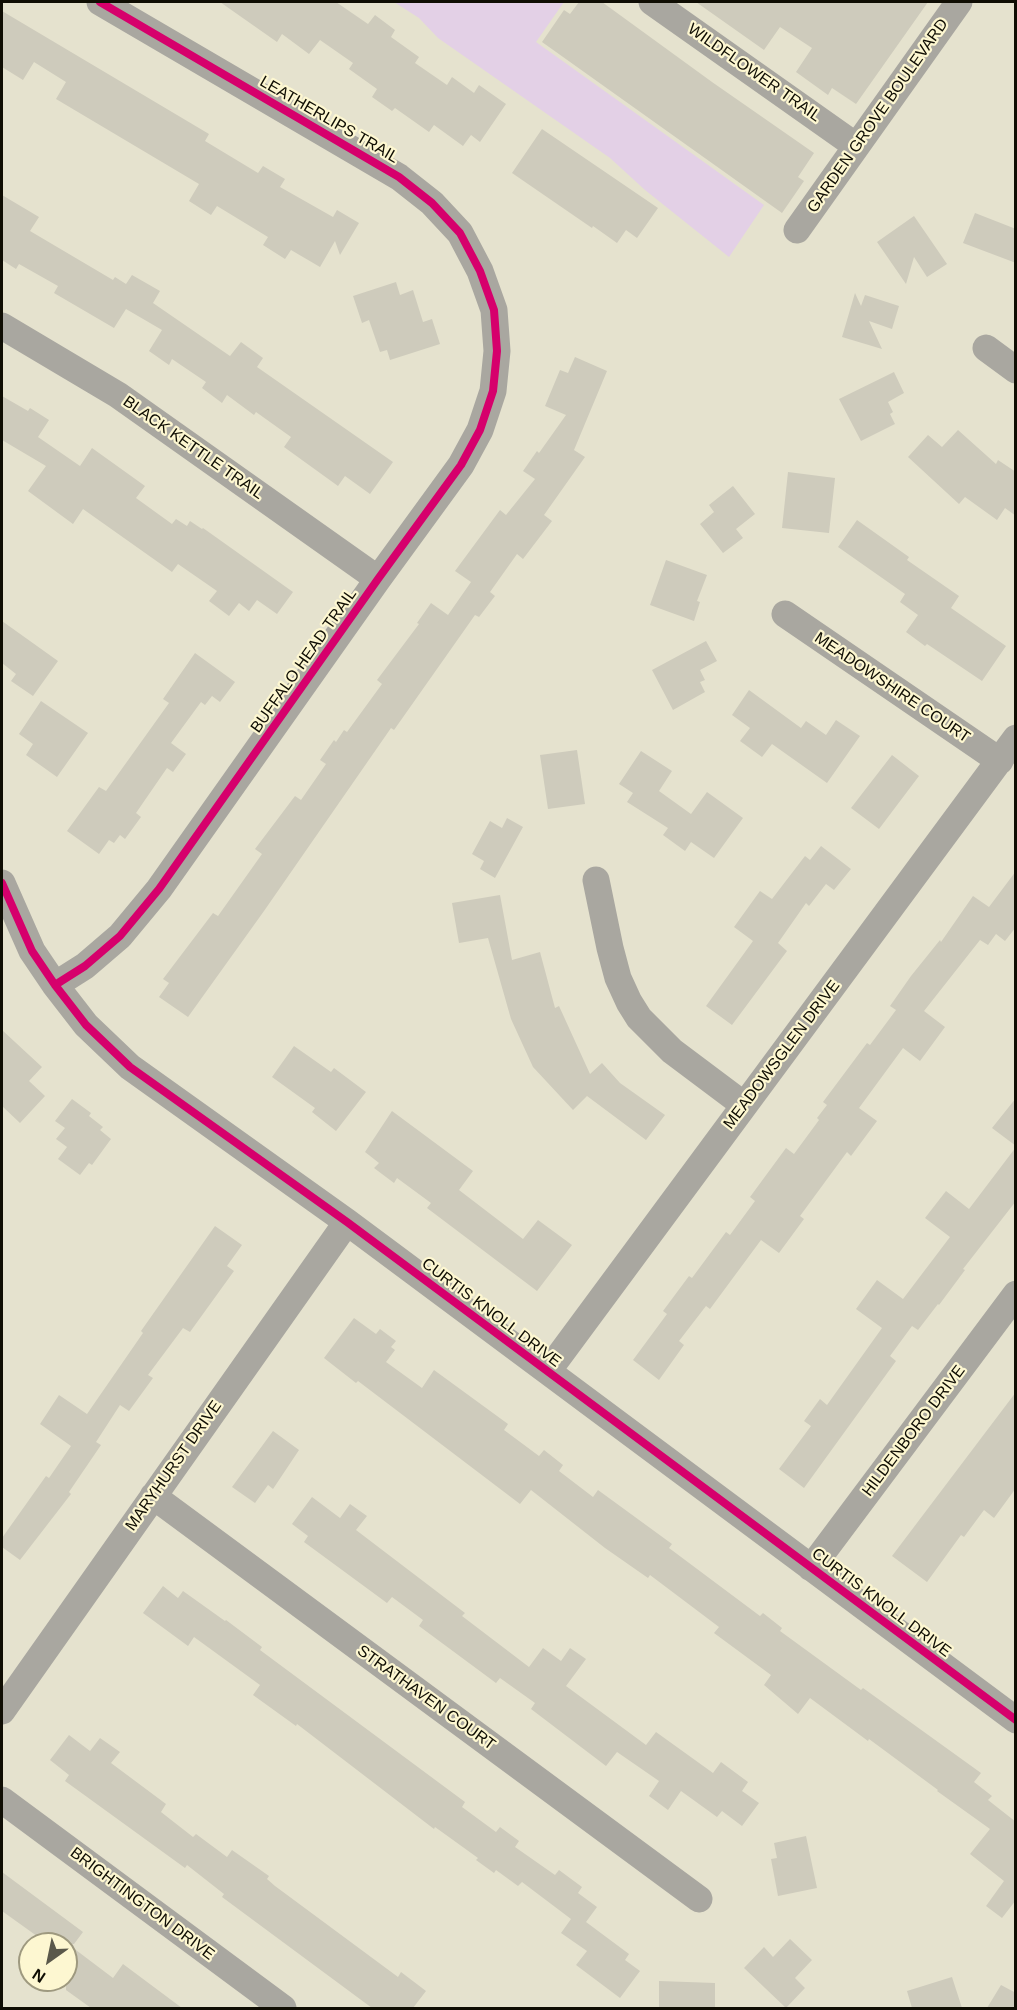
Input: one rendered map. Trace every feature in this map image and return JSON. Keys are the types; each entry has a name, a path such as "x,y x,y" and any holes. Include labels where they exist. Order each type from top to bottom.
{"street":[{"name":"LEATHERLIPS TRAIL","path":"100,2 399,177 432,203 460,234 480,271 494,310"},
{"name":"WILDFLOWER TRAIL","path":"652,2 856,146"},
{"name":"GARDEN GROVE BOULEVARD","path":"797,230 959,2"},
{"name":"BUFFALO HEAD TRAIL","path":"55,985 85,966 120,936 147,905 461,465 480,430 493,391 497,351 494,310"},
{"name":"BLACK KETTLE TRAIL","path":"2,326 118,395 378,579"},
{"path":"986,348 1016,370"},
{"name":"MEADOWSHIRE COURT","path":"785,615 1000,761"},
{"name":"MEADOWSGLEN DRIVE","path":"548,1371 1016,738"},
{"path":"596,880 618,978 634,1010 651,1032 672,1051 744,1105"},
{"name":"CURTIS KNOLL DRIVE","path":"2,883 32,951 55,985 86,1024 130,1067 347,1222 1016,1720"},
{"name":"MARYHURST DRIVE","path":"2,1711 347,1222"},
{"name":"HILDENBORO DRIVE","path":"812,1568 1016,1294"},
{"name":"STRATHAVEN COURT","path":"153,1496 699,1899"},
{"name":"BRIGHTINGTON DRIVE","path":"2,1800 283,2008"}],"shaded area":[{"path":"394,2 564,2 536,42 764,205 729,257 645,190 610,158 438,38 419,18"}],"building":[{"path":"220,2 336,2 368,24 375,15 395,30 391,37 419,57 415,63 447,85 452,77 474,93 479,85 506,104 480,142 471,135 463,146 434,125 429,132 395,108 392,111 372,97 377,89 349,69 353,63 320,40 309,54 282,34 277,42"},
{"path":"579,2 602,2 814,153 798,177 804,181 782,213 542,42 564,10 570,14"},
{"path":"696,2 928,2 856,104 832,88 828,95 796,72 812,48 780,27 764,50"},
{"path":"2,11 209,134 205,141 258,173 263,166 285,179 280,187 333,217 337,210 359,223 340,255 335,241 320,267 291,250 285,259 263,245 268,237 217,206 211,215 189,201 199,184 56,99 66,82 34,62 23,80 2,67"},
{"path":"542,129 658,208 637,238 626,230 617,243 512,173"},
{"path":"2,195 39,217 30,231 113,280 115,277 126,284 132,275 160,291 153,303 230,356 241,342 263,358 257,367 393,462 370,494 345,476 338,486 284,447 291,437 256,412 254,415 227,395 222,403 202,388 206,382 172,359 169,365 149,351 162,330 126,309 114,328 54,293 58,286 19,264 16,269 2,260"},
{"path":"975,213 1016,229 1016,263 963,243"},
{"path":"914,216 947,264 927,277 914,257 906,284 877,242"},
{"path":"396,282 400,295 413,290 423,322 432,319 440,344 390,360 387,350 380,352 369,320 362,323 353,296"},
{"path":"855,293 861,306 865,295 899,306 892,329 869,321 882,349 842,337"},
{"path":"575,357 607,371 574,450 585,457 544,515 552,521 523,559 517,554 490,592 495,596 479,617 475,615 394,730 391,728 188,1017 159,997 169,983 163,979 213,913 218,916 262,854 255,849 295,796 301,800 326,764 320,760 334,740 336,742 344,730 347,732 382,684 377,680 419,624 417,623 431,603 448,615 471,582 455,571 500,510 506,515 535,479 523,471 566,415 545,406 560,370 568,373"},
{"path":"894,372 904,393 888,402 895,424 861,441 839,399"},
{"path":"2,396 28,411 30,408 49,420 38,437 80,466 92,448 145,486 136,498 172,524 176,519 187,526 190,521 203,528 293,592 277,614 257,600 249,611 239,603 229,616 209,601 217,591 178,564 172,572 83,509 73,524 28,491 46,466 2,440"},
{"path":"958,430 996,464 998,460 1016,472 1016,516 1005,508 997,520 965,497 959,504 908,457 928,435 942,447"},
{"path":"788,472 835,478 829,533 782,528"},
{"path":"733,486 755,514 736,529 743,538 723,553 700,524 714,512 709,505"},
{"path":"857,520 909,557 907,560 959,596 951,608 1006,646 982,681 906,632 918,615 900,602 905,594 838,547"},
{"path":"666,560 707,575 697,601 700,602 694,621 650,605"},
{"path":"2,621 58,661 33,696 11,681 16,674 2,663"},
{"path":"706,641 717,661 700,670 705,680 700,682 705,692 673,710 652,670"},
{"path":"195,653 235,682 220,702 212,696 205,705 201,702 171,743 186,754 173,772 167,768 136,813 141,817 125,839 120,835 114,843 109,840 99,854 67,831 99,787 106,791 169,703 163,699"},
{"path":"749,690 801,728 806,721 826,735 836,720 860,736 827,783 772,744 762,757 740,741 750,728 732,715"},
{"path":"41,701 88,733 57,777 26,755 33,744 19,734"},
{"path":"577,750 585,804 548,809 540,755"},
{"path":"641,751 672,771 659,791 691,814 707,792 743,818 714,858 691,842 685,851 663,835 668,828 627,802 633,793 619,784"},
{"path":"892,755 919,776 879,829 851,808"},
{"path":"507,818 523,827 495,878 480,869 484,861 472,854 490,821 502,828"},
{"path":"821,846 851,869 834,890 826,884 809,906 806,903 778,943 787,951 732,1025 706,1006 753,941 734,927 760,891 772,899 805,856 810,860"},
{"path":"1016,871 1016,927 1005,941 996,934 988,945 980,940 924,1011 945,1027 920,1061 903,1048 859,1108 877,1121 851,1156 847,1152 800,1216 804,1219 779,1253 761,1240 710,1309 706,1306 679,1341 684,1345 659,1380 633,1360 667,1314 663,1311 689,1276 692,1278 726,1232 730,1235 755,1201 750,1197 786,1148 794,1154 819,1120 817,1118 827,1105 823,1102 867,1043 870,1045 896,1010 890,1006 911,976 940,940 941,942 973,896 989,907"},
{"path":"500,895 512,960 540,952 555,1008 559,1006 590,1074 602,1063 620,1083 665,1115 646,1140 587,1096 573,1110 533,1067 511,1019 488,938 459,943 452,903"},
{"path":"2,1030 42,1067 29,1081 45,1096 20,1123 2,1106"},
{"path":"294,1046 331,1072 334,1068 366,1092 336,1131 312,1112 315,1108 272,1077"},
{"path":"1016,1098 1016,1146 992,1128"},
{"path":"72,1099 91,1113 89,1116 103,1127 100,1130 111,1139 92,1165 89,1163 80,1175 58,1159 67,1147 56,1139 65,1128 55,1121"},
{"path":"392,1111 473,1171 459,1190 523,1239 538,1220 572,1245 537,1291 427,1208 431,1203 397,1178 394,1183 374,1168 379,1163 365,1152"},
{"path":"1016,1147 1016,1201 963,1269 965,1270 939,1305 918,1330 912,1326 890,1356 896,1361 804,1488 779,1469 811,1426 804,1421 820,1399 827,1405 882,1328 856,1309 877,1280 903,1299 950,1237 925,1218 946,1191 969,1209"},
{"path":"215,1226 242,1245 227,1266 234,1271 190,1332 183,1328 148,1375 153,1378 129,1411 120,1405 96,1442 101,1445 69,1492 71,1494 20,1560 2,1547 2,1538 46,1476 49,1478 71,1446 40,1424 59,1395 87,1414 143,1333 141,1331"},
{"path":"354,1318 376,1334 380,1329 396,1341 391,1347 395,1350 386,1362 422,1388 434,1370 508,1424 504,1430 539,1456 544,1450 563,1465 559,1471 593,1497 598,1490 672,1544 669,1548 760,1616 763,1613 782,1628 780,1631 981,1773 974,1782 992,1796 988,1800 1016,1822 1016,1900 1002,1918 986,1906 1004,1881 970,1854 990,1829 810,1698 798,1714 764,1685 771,1675 714,1633 719,1627 650,1575 648,1578 605,1548 531,1490 520,1504 358,1381 356,1383 324,1358"},
{"path":"1016,1392 1016,1488 994,1518 984,1510 964,1537 961,1535 927,1582 892,1556"},
{"path":"273,1431 299,1450 273,1489 268,1485 255,1503 232,1487"},
{"path":"312,1497 340,1518 350,1504 367,1516 356,1530 465,1613 462,1616 529,1667 543,1648 561,1661 570,1648 586,1659 566,1686 646,1745 656,1732 713,1773 721,1762 748,1782 742,1791 759,1803 742,1826 722,1811 717,1817 681,1791 668,1810 649,1796 659,1781 617,1752 606,1766 531,1709 535,1703 500,1678 496,1683 419,1626 423,1620 392,1597 387,1603 304,1542 308,1536 292,1524"},
{"path":"163,1586 178,1598 183,1591 226,1620 262,1647 260,1650 465,1802 462,1807 496,1832 500,1827 519,1841 515,1847 555,1875 559,1870 582,1887 578,1893 597,1907 586,1922 629,1954 625,1960 640,1971 620,1998 576,1965 587,1951 561,1933 571,1919 522,1882 518,1886 496,1870 494,1873 476,1860 478,1858 435,1827 434,1829 297,1724 296,1726 253,1695 260,1685 194,1637 188,1646 143,1613"},
{"path":"69,1735 90,1751 100,1738 120,1752 111,1763 166,1804 161,1812 193,1837 196,1834 227,1857 232,1850 269,1876 267,1879 275,1886 398,1977 401,1972 426,1991 413,2008 372,2008 222,1897 224,1894 187,1865 185,1868 65,1781 69,1775 50,1760"},
{"path":"806,1836 817,1888 778,1896 771,1859 777,1858 774,1843"},
{"path":"2,1872 83,1932 78,1939 78,1932 31,1932 2,1911"},
{"path":"790,1939 812,1960 795,1978 805,1988 786,2008 744,1968 764,1947 773,1957"},
{"path":"78,1952 113,1978 123,1964 182,2008 91,2008 69,1992 78,1992"},
{"path":"952,1977 962,2008 912,2008 907,1991"},
{"path":"659,1981 715,1983 715,2008 659,2008"},
{"path":"1001,1985 1016,1993 1016,2008 987,2008"}],"cycle path":[{"path":"55,985 85,966 120,936 159,889 461,465 480,430 493,391 497,351 494,310 480,271 460,233 432,203 399,177 100,2"},
{"path":"2,883 32,951 55,985 86,1025 130,1067 347,1222 1016,1720"}]}
